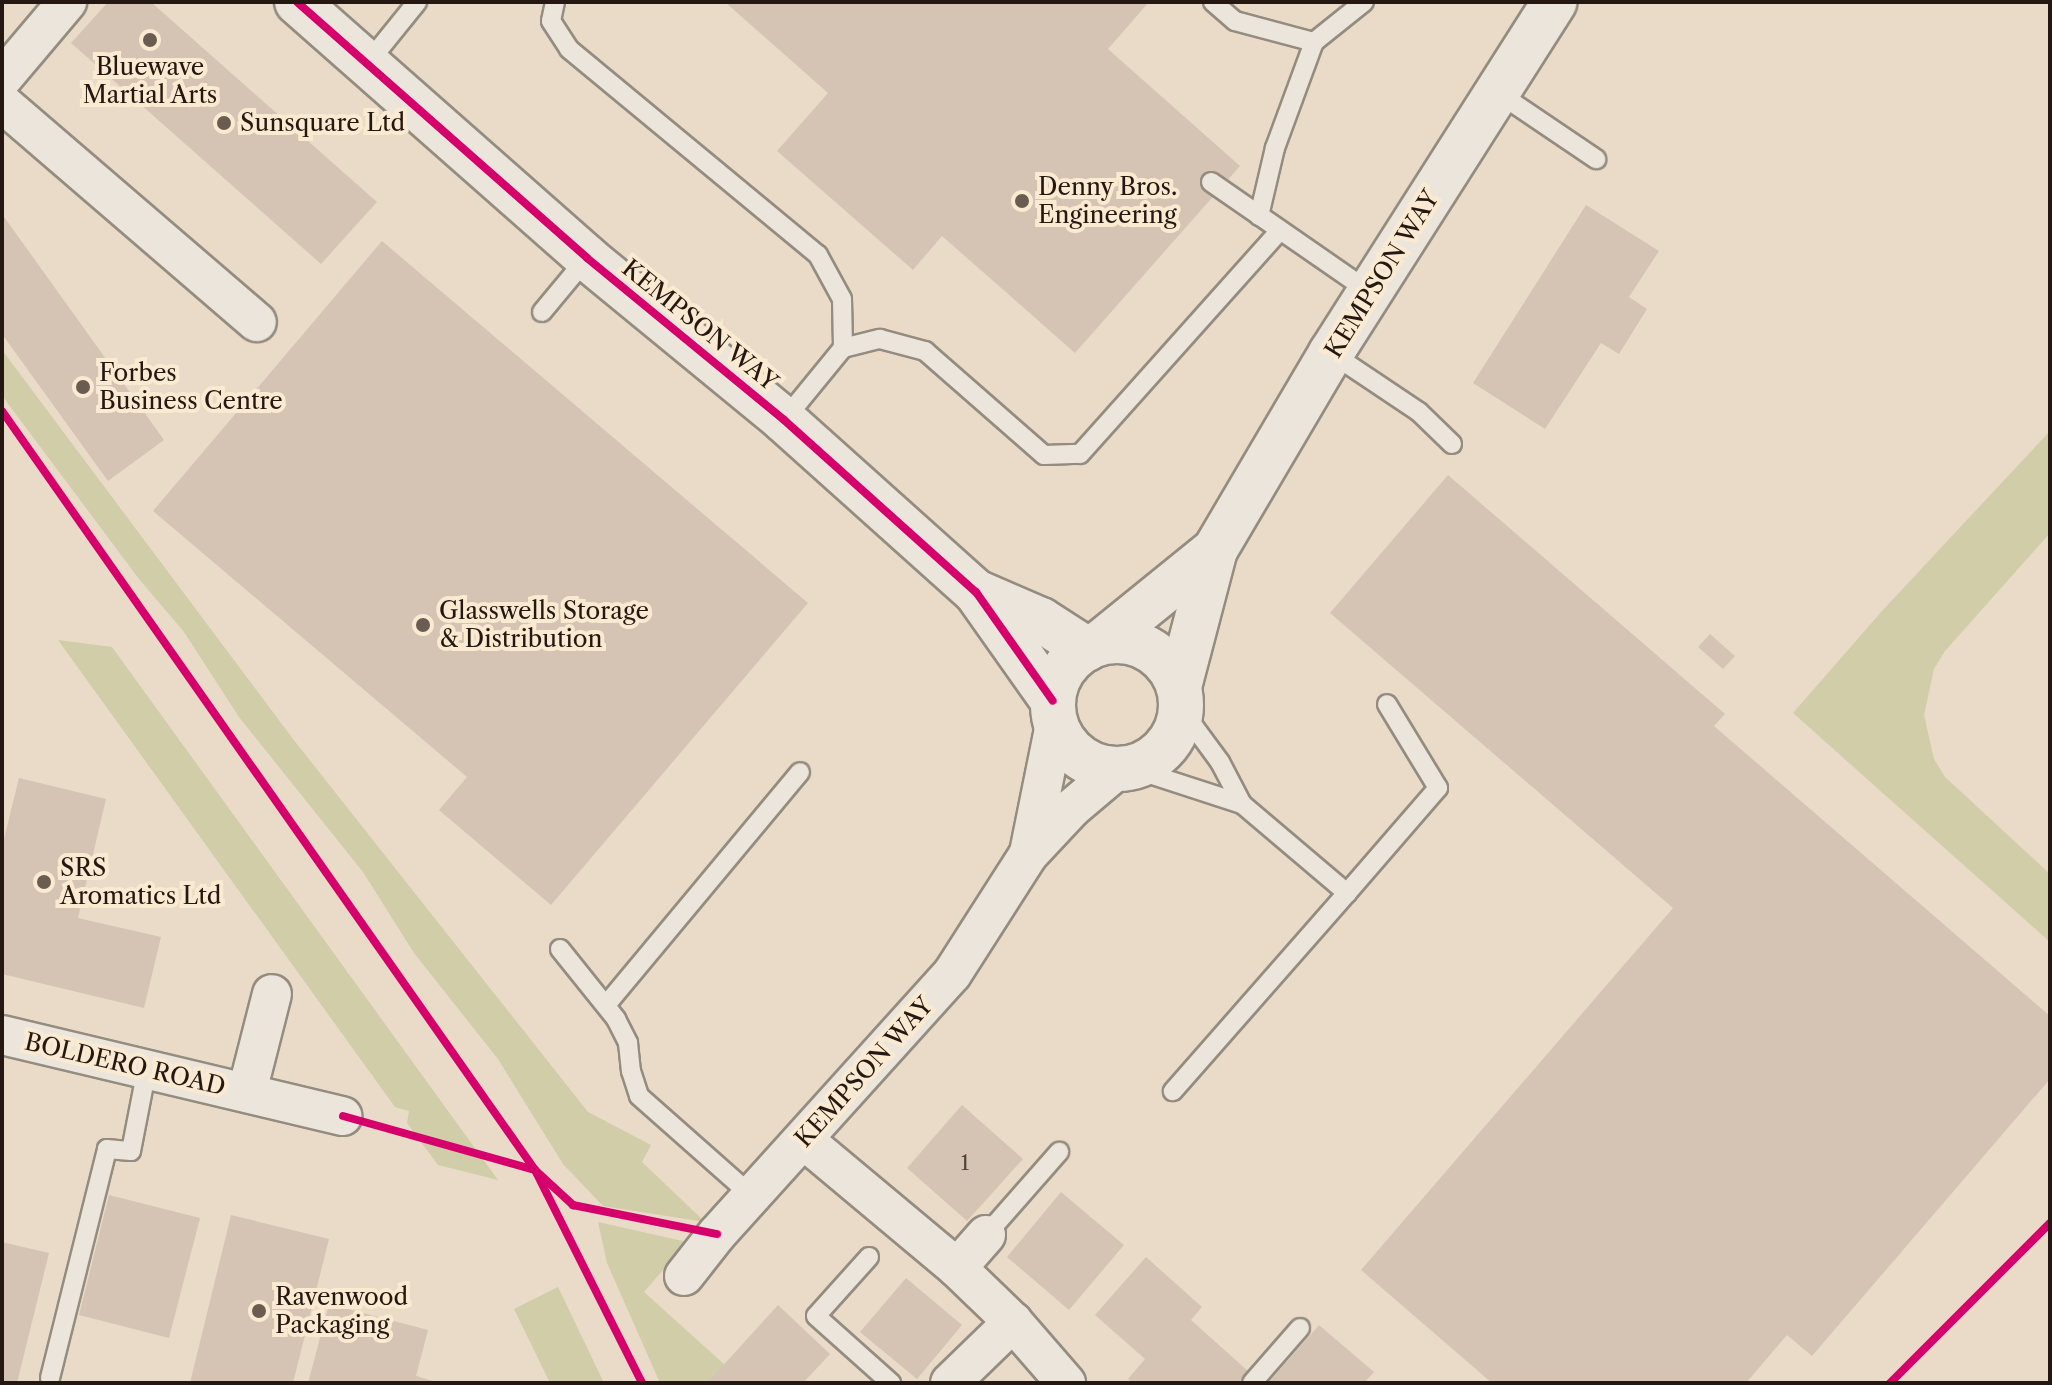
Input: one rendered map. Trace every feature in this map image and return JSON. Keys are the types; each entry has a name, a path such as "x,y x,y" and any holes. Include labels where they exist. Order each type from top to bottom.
{"street":[{"path":"2,79 67,2"},
{"name":"KEMPSON WAY","path":"297,2 587,258 784,420 976,592 1054,712 1028,855"},
{"name":"KEMPSON WAY","path":"1180,698 1215,550 1331,353 1497,92 1547,4"},
{"path":"2,103 257,322"},
{"name":"KEMPSON WAY","path":"976,592 1093,646 1215,550"},
{"path":"1125,641 1148,649 1167,665 1180,698 1177,729 1166,747 1150,761 1124,769 1097,766 1078,757 1064,742 1054,712 1063,671 1093,646 1125,641"},
{"name":"KEMPSON WAY","path":"684,1276 952,974 1028,855 1072,808 1124,769"},
{"name":"BOLDERO ROAD","path":"247,1092 272,994"},
{"name":"BOLDERO ROAD","path":"2,1035 343,1116"},
{"path":"804,1140 957,1268 1013,1322 1066,1383"},
{"path":"957,1268 986,1235"},
{"path":"950,1383 1013,1322"}],"lane":[{"path":"367,64 417,2"},
{"path":"555,2 551,21 569,49 818,255 842,299 843,348"},
{"path":"1213,2 1235,21 1314,42"},
{"path":"1259,216 1275,148 1314,42 1364,2"},
{"path":"1497,92 1596,159"},
{"path":"1211,182 1370,292"},
{"path":"784,420 843,348 880,339 925,351 1044,455 1080,454 1280,230"},
{"path":"542,312 587,258"},
{"path":"1331,353 1419,412 1452,444"},
{"path":"1180,698 1242,804 1347,893"},
{"path":"1173,1091 1438,788 1387,704"},
{"path":"1124,769 1242,804"},
{"path":"606,1005 800,772"},
{"path":"560,949 606,1005 628,1043 631,1071 639,1096 752,1196"},
{"path":"50,1378 107,1149 131,1151 147,1069"},
{"path":"986,1235 1059,1152"},
{"path":"869,1257 816,1316 891,1383"},
{"path":"1252,1383 1300,1328"}],"shaded area":[{"path":"2,350 293,739 588,1112 651,1145 642,1162 705,1222 603,1206 563,1164 498,1059 414,953 363,872 239,717 184,632 139,579 6,401 2,394"},
{"path":"2050,431 2050,533 1945,651 1934,669 1924,715 1934,759 1945,777 2050,874 2050,942 1793,713 1882,611"},
{"path":"58,640 112,647 498,1180 438,1165 407,1123 409,1111 395,1107"},
{"path":"598,1222 687,1242 644,1292 725,1365 709,1383 660,1383 607,1263"},
{"path":"558,1287 604,1383 550,1383 514,1309"}],"building":[{"path":"108,2 151,2 377,202 321,264 71,43"},
{"name":"Denny Bros. Engineering","path":"725,2 1149,2 1108,49 1240,166 1075,353 942,236 913,270 777,151 828,93"},
{"path":"1586,205 1659,251 1629,297 1647,309 1619,354 1601,343 1545,429 1473,383"},
{"name":"Forbes Business Centre","path":"2,214 164,440 108,481 2,334"},
{"path":"382,241 808,603 551,905 439,810 467,777 153,511"},
{"path":"1448,475 1725,714 1714,726 2050,1016 2050,1079 1812,1356 1787,1335 1746,1383 1492,1383 1361,1270 1673,908 1330,613"},
{"path":"1710,634 1735,656 1723,669 1698,647"},
{"name":"SRS Aromatics Ltd","path":"19,778 106,799 78,918 161,937 144,1008 2,974 2,847"},
{"path":"962,1105 1023,1159 967,1221 907,1168"},
{"path":"1061,1192 1124,1245 1069,1310 1007,1257"},
{"path":"109,1195 200,1218 169,1338 79,1315"},
{"name":"Ravenwood Packaging","path":"231,1215 329,1239 293,1383 190,1383"},
{"path":"2,1242 49,1253 17,1383 2,1383"},
{"path":"1146,1257 1202,1307 1191,1320 1248,1371 1238,1383 1132,1383 1128,1379 1145,1359 1095,1315"},
{"path":"906,1278 962,1325 917,1379 860,1332"},
{"path":"329,1304 428,1330 416,1376 440,1383 308,1383"},
{"path":"778,1305 830,1354 803,1383 707,1383"},
{"path":"1319,1325 1374,1372 1364,1383 1268,1383"}],"cycle path":[{"path":"297,2 587,258 784,420 976,592 1053,701"},
{"path":"2,411 535,1170 642,1383"},
{"path":"343,1116 535,1170 573,1205 717,1234"},
{"path":"1890,1383 2050,1223"}],"place":[{"name":"Bluewave Martial Arts","path":"150,40"},
{"name":"Sunsquare Ltd","path":"224,123"},
{"name":"Denny Bros. Engineering","path":"1022,201"},
{"name":"Forbes Business Centre","path":"83,387"},
{"name":"Glasswells Storage & Distribution","path":"423,625"},
{"name":"SRS Aromatics Ltd","path":"44,882"},
{"name":"Ravenwood Packaging","path":"259,1311"}]}
